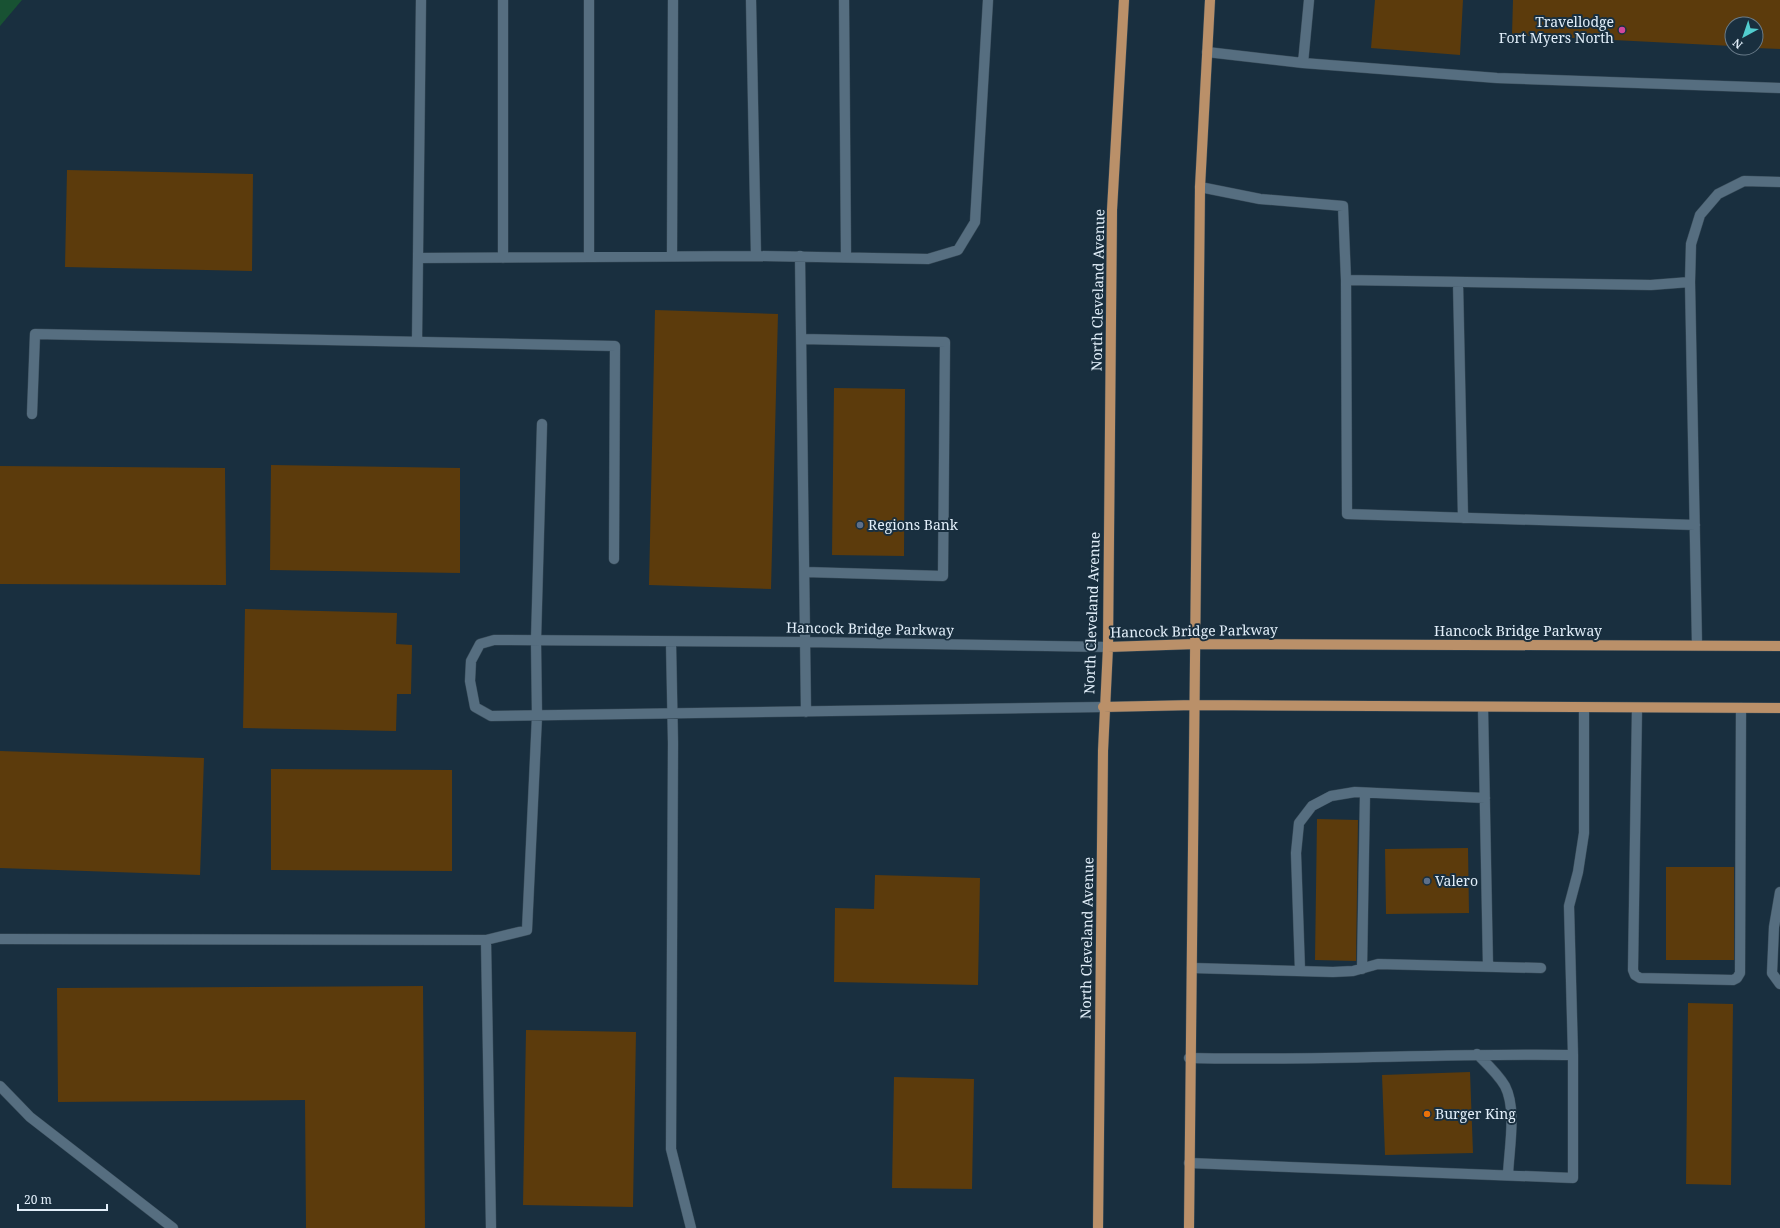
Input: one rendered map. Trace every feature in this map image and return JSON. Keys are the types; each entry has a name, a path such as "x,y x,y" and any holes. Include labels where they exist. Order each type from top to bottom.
{"main road":[{"name":"North Cleveland Avenue","path":"1098,1228 1103,707 1108,647 1112,210 1124,0"},
{"path":"1189,1228 1189,1058 1192,968 1200,187 1210,0"},
{"name":"Hancock Bridge Parkway","path":"1108,647 1195,644 1780,646"},
{"path":"1103,707 1195,705 1780,708"}],"street":[{"path":"417,342 421,0"},
{"path":"503,0 503,258"},
{"path":"589,0 589,257"},
{"path":"672,256 673,0"},
{"path":"751,0 756,256"},
{"path":"844,0 846,257"},
{"path":"419,258 800,256 928,259 958,250 974,222 988,0"},
{"path":"1303,63 1309,0"},
{"path":"1207,52 1303,63 1497,78 1780,88"},
{"path":"1697,645 1690,282 1691,244 1700,215 1718,194 1744,181 1780,182"},
{"path":"1200,187 1260,199 1343,206 1346,280 1347,514 1695,525"},
{"path":"800,256 806,712"},
{"path":"1346,280 1651,285 1690,282"},
{"path":"1458,282 1463,518"},
{"path":"32,414 36,334 615,346 614,559"},
{"path":"802,340 945,342 943,576 805,572"},
{"path":"0,939 486,940 527,930 537,716 536,641 542,424"},
{"name":"Hancock Bridge Parkway","path":"537,716 491,716 475,707 470,681 471,661 480,644 494,640 806,642 1108,647"},
{"path":"672,642 671,1149 691,1228"},
{"path":"537,716 1103,707"},
{"path":"1483,707 1488,966"},
{"path":"1190,1163 1573,1178 1573,1054 1569,906 1578,872 1584,833 1584,708"},
{"path":"1637,708 1633,970 1640,978 1733,980 1737,978 1740,973 1741,708"},
{"path":"1300,971 1296,853 1299,823 1312,806 1331,796 1355,792 1485,798"},
{"path":"1362,969 1365,793"},
{"path":"1780,892 1774,928 1772,973 1780,984"},
{"path":"486,940 491,1228"},
{"path":"1192,968 1333,972 1362,969 1378,964 1541,968"},
{"path":"1189,1058 1243,1059 1477,1054 1573,1054"},
{"path":"1477,1054 1499,1077 1505,1087 1510,1103 1508,1175"},
{"path":"0,1086 30,1117 173,1228"}],"green space":[{"path":"0,0 22,0 0,26"}],"building":[{"path":"1375,0 1463,0 1460,55 1371,48"},
{"name":"Travellodge Fort Myers North","path":"1513,0 1780,0 1780,49 1764,48 1764,16 1724,16 1724,46 1512,35"},
{"path":"67,170 253,174 252,271 65,267"},
{"path":"655,310 778,314 771,589 649,585"},
{"path":"834,388 905,389 904,556 832,555"},
{"path":"271,465 460,468 460,573 270,570"},
{"path":"0,466 225,468 226,585 0,584"},
{"path":"245,609 397,613 396,644 412,645 411,694 397,694 396,731 243,728"},
{"path":"0,751 204,758 200,875 0,868"},
{"path":"271,769 452,770 452,871 271,870"},
{"path":"1317,819 1358,820 1356,961 1315,960"},
{"name":"Valero","path":"1468,848 1469,913 1386,914 1385,849"},
{"path":"1666,867 1734,867 1734,960 1666,960"},
{"path":"875,875 980,878 978,985 834,982 835,908 874,909"},
{"path":"423,986 425,1228 306,1228 305,1100 58,1102 57,988"},
{"path":"1688,1003 1733,1004 1731,1185 1686,1184"},
{"path":"526,1030 636,1032 633,1207 523,1205"},
{"name":"Burger King","path":"1470,1072 1473,1153 1385,1155 1382,1075"},
{"path":"894,1077 974,1079 972,1189 892,1188"}],"place":[{"name":"Travellodge Fort Myers North","path":"1622,30"},
{"name":"Regions Bank","path":"860,525"},
{"name":"Valero","path":"1427,881"},
{"name":"Burger King","path":"1427,1114"}]}
